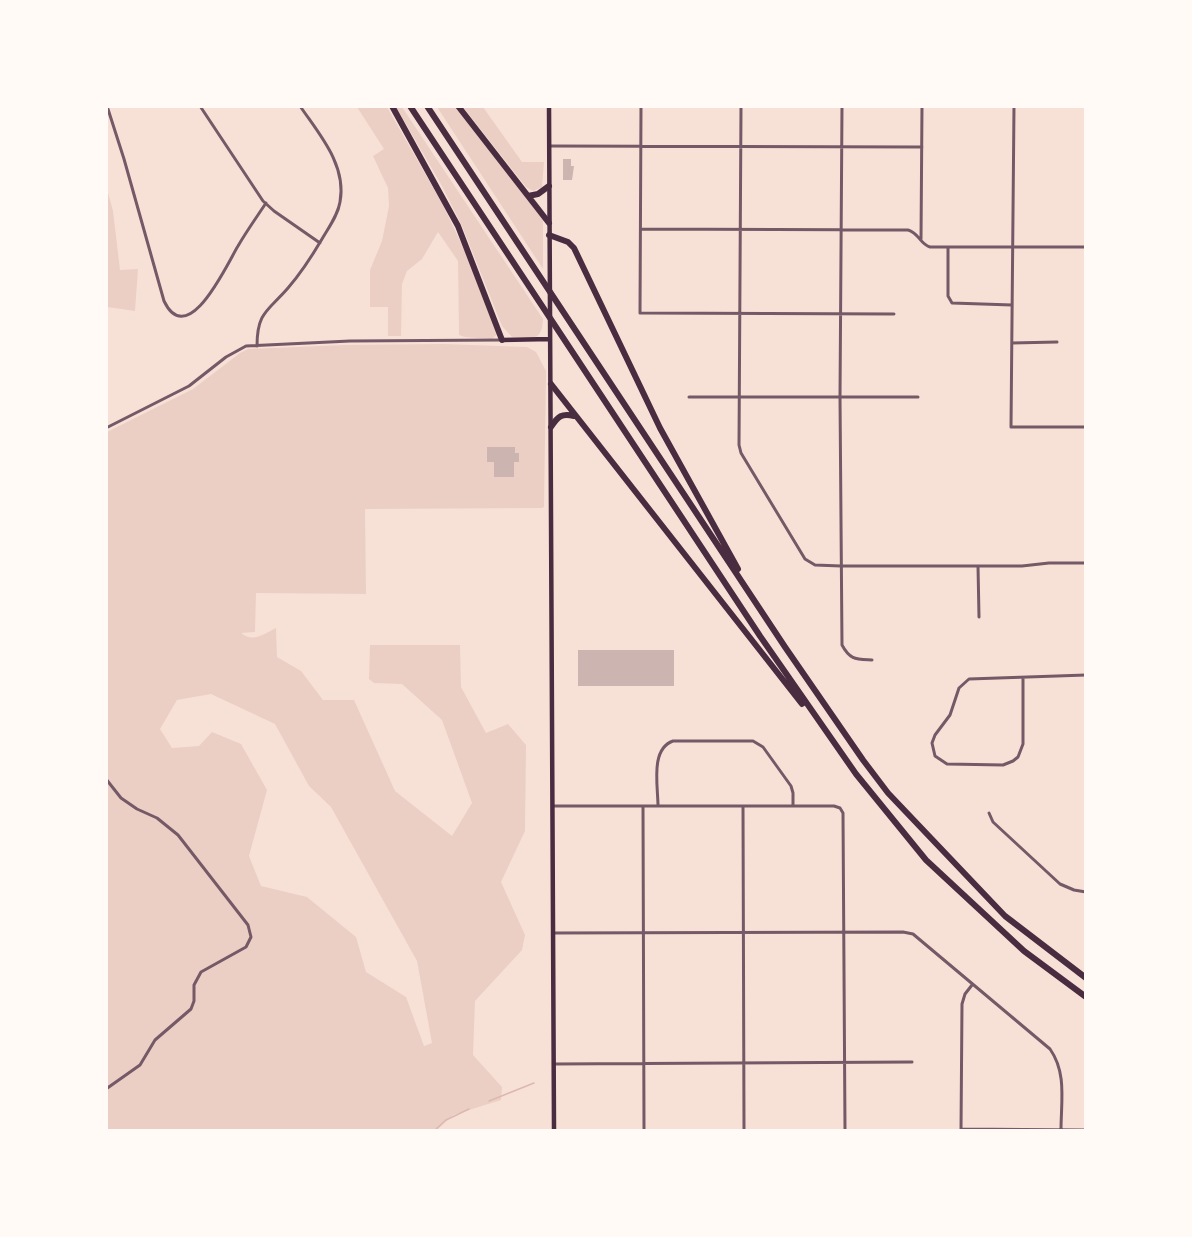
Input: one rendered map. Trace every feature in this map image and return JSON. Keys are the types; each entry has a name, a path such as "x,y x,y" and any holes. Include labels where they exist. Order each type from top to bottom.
{"highway":[{"path":"392,106 458,226 502,340"},
{"path":"410,106 540,305 828,735 874,798 926,860 1024,951 1086,997"},
{"path":"427,106 833,718 888,793 1005,916 1086,978"},
{"path":"458,106 549,223"},
{"path":"528,196 538,194 549,186"},
{"path":"549,235 568,242 574,248 660,428 750,594"},
{"path":"551,384 774,670 828,735"},
{"path":"551,427 560,416 566,414 575,416"}],"main road":[{"path":"549,106 554,1131"},
{"path":"502,340 550,339"}],"street":[{"path":"107,106 164,301 172,312 183,315 197,310 207,299 266,204"},
{"path":"200,106 266,204 320,243"},
{"path":"257,346 260,320 289,287 320,243 339,209 340,180 331,153 300,106"},
{"path":"641,106 640,313 894,314"},
{"path":"741,106 739,445 741,453 805,559 815,565 841,566 1086,563"},
{"path":"842,106 840,397 842,645 847,655 872,660"},
{"path":"921,239 922,106"},
{"path":"1014,106 1011,427 1086,427"},
{"path":"549,146 922,147"},
{"path":"640,229 908,230 916,233 924,244 930,247 1086,247"},
{"path":"948,247 950,301 955,304 1012,305"},
{"path":"106,428 189,386 235,351 246,346 350,341 502,340"},
{"path":"1012,343 1057,342"},
{"path":"688,397 918,397"},
{"path":"978,566 979,617"},
{"path":"1023,678 1023,744 1017,758 1003,765 955,765 941,762 935,756 932,748 933,740 951,715 958,691 964,682 976,678 1086,675"},
{"path":"658,806 658,758 663,747 673,741 757,743 767,752 791,786 794,793 793,806"},
{"path":"106,779 122,798 137,809 157,818 178,835 248,925 251,937 246,947 201,972 195,986 191,1009 155,1040 140,1065 106,1089"},
{"path":"643,806 644,1131"},
{"path":"743,806 744,1131"},
{"path":"553,807 834,806 841,810 843,813 844,1131"},
{"path":"989,813 993,822 1052,878 1064,887 1086,892"},
{"path":"554,933 903,932 913,934 972,985 1044,1042 1054,1055 1061,1072 1061,1130"},
{"path":"972,985 965,994 962,1004 961,1130 1086,1130"},
{"path":"554,1064 912,1062"}],"shaded area":[{"path":"357,107 387,107 443,205 468,258 498,334 492,339 459,335 458,261 438,232 422,259 407,271 402,284 401,336 388,336 388,307 370,307 370,270 382,241 389,206 388,188 373,156 384,149"},
{"path":"396,107 402,107 543,319 541,332 535,337 512,337 502,326 462,226 442,186"},
{"path":"437,107 455,107 543,220 543,269"},
{"path":"463,107 483,107 522,162 544,162 542,187 533,191 526,187"},
{"path":"107,189 113,211 120,270 138,269 135,311 107,307"},
{"path":"444,344 527,347 536,352 546,371 544,507 365,509 366,594 256,593 255,632 241,633 254,637 276,628 277,657 301,671 323,700 354,700 395,791 452,836 472,803 442,720 402,684 374,683 369,679 370,645 460,645 461,687 486,733 508,724 526,745 525,831 501,882 525,935 522,950 475,1001 473,1055 502,1087 501,1100 453,1115 437,1130 107,1130 107,432 193,389 248,349","holes":["211,694 275,724 309,786 331,807 417,961 432,1043 424,1046 406,997 366,972 356,937 307,897 261,886 249,856 267,790 241,744 212,732 199,746 172,748 160,729 177,700"]}],"building":[{"path":"563,159 571,159 571,166 574,166 572,180 563,180"},
{"path":"487,447 515,447 515,453 519,453 519,462 514,462 514,477 494,477 494,462 487,462"},
{"path":"578,650 674,650 674,686 578,686"}],"waterway":[{"path":"489,1101 534,1083"},
{"path":"435,1130 446,1120 469,1109"}]}
